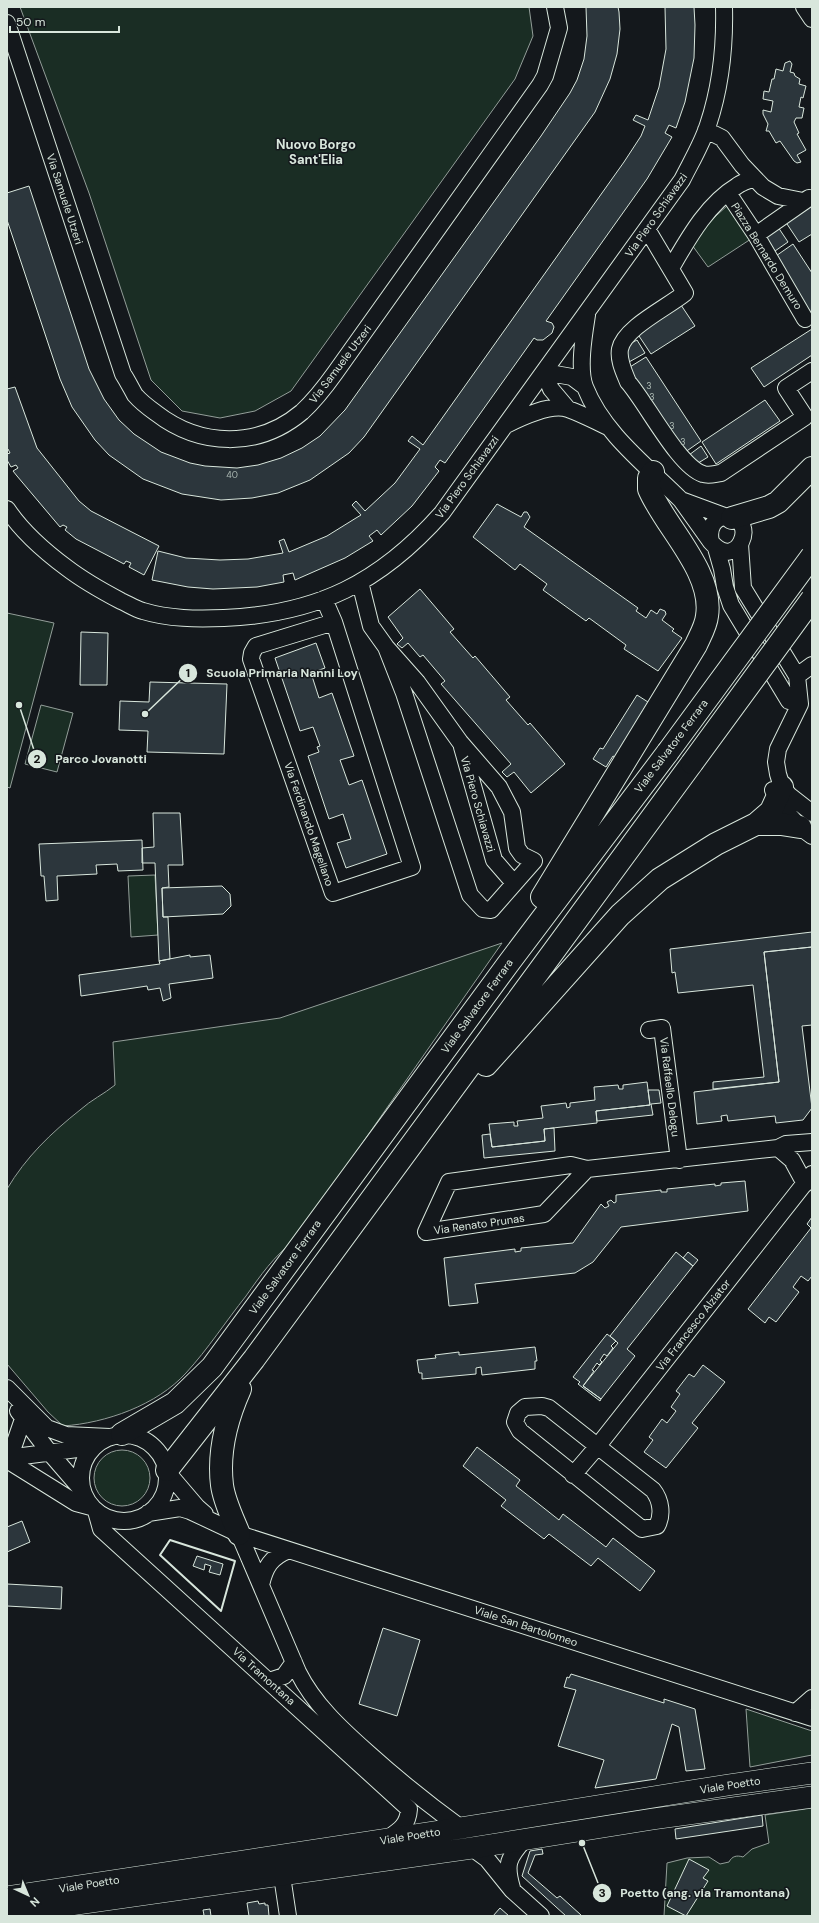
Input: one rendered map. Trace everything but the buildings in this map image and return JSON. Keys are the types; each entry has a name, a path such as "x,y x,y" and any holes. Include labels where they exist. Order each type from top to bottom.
{"highway":[{"path":"730,517 769,507 778,502 812,468"},
{"path":"508,964 512,947 696,645 707,616 706,593 701,576 649,489 650,478 653,472"},
{"name":"Viale Salvatore Ferrara","path":"116,1435 176,1403 212,1367 508,964 668,752 812,556"},
{"path":"167,1471 254,1359 812,599"},
{"path":"465,1073 485,1066 620,915 641,895 660,879 716,844 756,824 771,811 780,793"},
{"path":"756,824 808,825"},
{"path":"239,1534 222,1485 224,1432 234,1402 254,1359"}],"main road":[{"name":"Viale Poetto","path":"7,1897 386,1840 812,1773"},
{"name":"Viale Poetto","path":"7,1914 83,1910 282,1876 653,1819 812,1797"}],"street":[{"name":"Via Samuele Utzeri","path":"7,23 123,374 136,395 163,418 182,430 202,437 222,440 242,439 259,435 282,425 301,413 319,395 540,85 545,76 559,28 555,7"},
{"name":"Via Piero Schiavazzi","path":"7,509 37,545 87,584 142,611 191,619 258,617 313,604 378,572 424,533 442,513 682,180 706,130 720,84 725,43 724,7"},
{"path":"804,7 812,19"},
{"path":"706,130 722,138 754,178 778,196 808,198"},
{"name":"Piazza Bernardo Demuro","path":"671,268 689,236 718,200 737,185 754,178"},
{"name":"Piazza Bernardo Demuro","path":"728,193 756,235 805,319"},
{"path":"756,235 808,198"},
{"path":"647,229 685,293 672,304 635,328 623,340 620,349 620,358 628,382 686,463 701,474 711,476 721,472 809,414 786,388 812,371"},
{"path":"584,386 582,344 588,310"},
{"path":"544,372 572,378 584,386 608,427 681,500 713,545 724,551 730,551 735,550 740,544 744,535 739,522 730,517 681,500"},
{"path":"544,372 551,388 567,408"},
{"path":"506,425 541,411 553,408 567,408 608,427"},
{"path":"730,517 719,518 713,523 709,533 722,569 725,587 731,605 803,701"},
{"path":"740,544 742,588 797,676 803,701 778,749 776,762 780,793 779,803 808,825"},
{"path":"360,582 372,626 386,647 417,682 460,742 499,787 512,812 517,848 522,855 534,861 491,910 483,909 470,895 404,693 386,647"},
{"name":"Via Ferdinando Magellano","path":"324,599 334,622 412,867 333,893 252,659 252,653 256,646 334,622"},
{"path":"797,676 812,665"},
{"path":"780,793 769,782 766,767 767,748 803,701"},
{"name":"Via Piero Schiavazzi","path":"460,742 494,860 514,883"},
{"name":"Via Raffaello Delogu","path":"649,1030 662,1028 679,1160"},
{"name":"Via Renato Prunas","path":"587,1169 544,1214 426,1232 449,1182 571,1165 587,1169 679,1160 778,1148 786,1144 812,1142"},
{"path":"778,1148 792,1160 808,1179"},
{"name":"Via Francesco Alziator","path":"573,1475 597,1447 808,1179"},
{"path":"7,1388 47,1428 66,1435 132,1434 142,1438 150,1444 158,1451 167,1471 168,1483 157,1506 148,1514 132,1521 120,1522 109,1519 94,1509 86,1501 80,1481 82,1470 93,1448"},
{"path":"7,1397 50,1453 82,1490"},
{"path":"542,1406 549,1408 653,1490 658,1496 661,1519 657,1526 642,1529 573,1475 520,1431 515,1422 518,1413 525,1407 542,1406"},
{"path":"7,1458 14,1445 23,1419"},
{"path":"7,1458 93,1448 116,1435"},
{"path":"7,1458 76,1503 94,1509"},
{"name":"Viale San Bartolomeo","path":"167,1471 197,1507 216,1523"},
{"name":"Viale San Bartolomeo","path":"148,1514 180,1508 190,1511 239,1534 812,1718"},
{"name":"Via Tramontana","path":"94,1509 101,1529 409,1809 408,1818 403,1828 386,1840"},
{"path":"239,1534 261,1585"},
{"path":"261,1585 264,1572 269,1562 278,1554 288,1550"},
{"name":"Via Tramontana","path":"261,1585 306,1688 320,1706 406,1788 462,1828"},
{"path":"269,1681 284,1676 294,1662"},
{"path":"795,1713 812,1698"},
{"path":"512,1890 507,1871 510,1855 524,1840"},
{"path":"472,1848 487,1859 512,1890 541,1916"},
{"path":"282,1876 288,1916"}],"green space":[{"path":"20,7 529,7 533,36 515,79 291,391 255,411 220,418 182,411 151,380 89,193"},
{"path":"728,205 754,237 708,267 692,245 707,224"},
{"path":"7,613 54,623 10,788 7,787"},
{"path":"41,705 73,713 57,772 25,764"},
{"path":"155,875 158,935 131,937 128,876"},
{"path":"502,943 294,1241 280,1253 268,1267 186,1373 161,1394 146,1403 96,1421 63,1426 48,1412 7,1364 7,1189 22,1166 49,1137 84,1106 115,1085 113,1042 280,1018"},
{"path":"116,1450 128,1450 142,1458 150,1472 148,1489 142,1498 128,1506 116,1506 106,1501 99,1494 94,1484 94,1472 99,1462 106,1455"},
{"path":"746,1709 812,1731 812,1755 750,1767"},
{"path":"812,1808 812,1916 664,1916 667,1863 687,1858 709,1857 720,1864 729,1862 735,1856 743,1857 752,1849 769,1843 765,1815"}],"wall":[{"path":"170,1540 235,1561 221,1611 160,1555 170,1540"}],"place":[{"name":"Parco Jovanotti","path":"19,705"},
{"name":"Scuola Primaria Nanni Loy","path":"145,714"},
{"name":"Poetto (ang. via Tramontana)","path":"582,1843"}],"district":[{"name":"Nuovo Borgo Sant'Elia","path":"316,152"}]}
